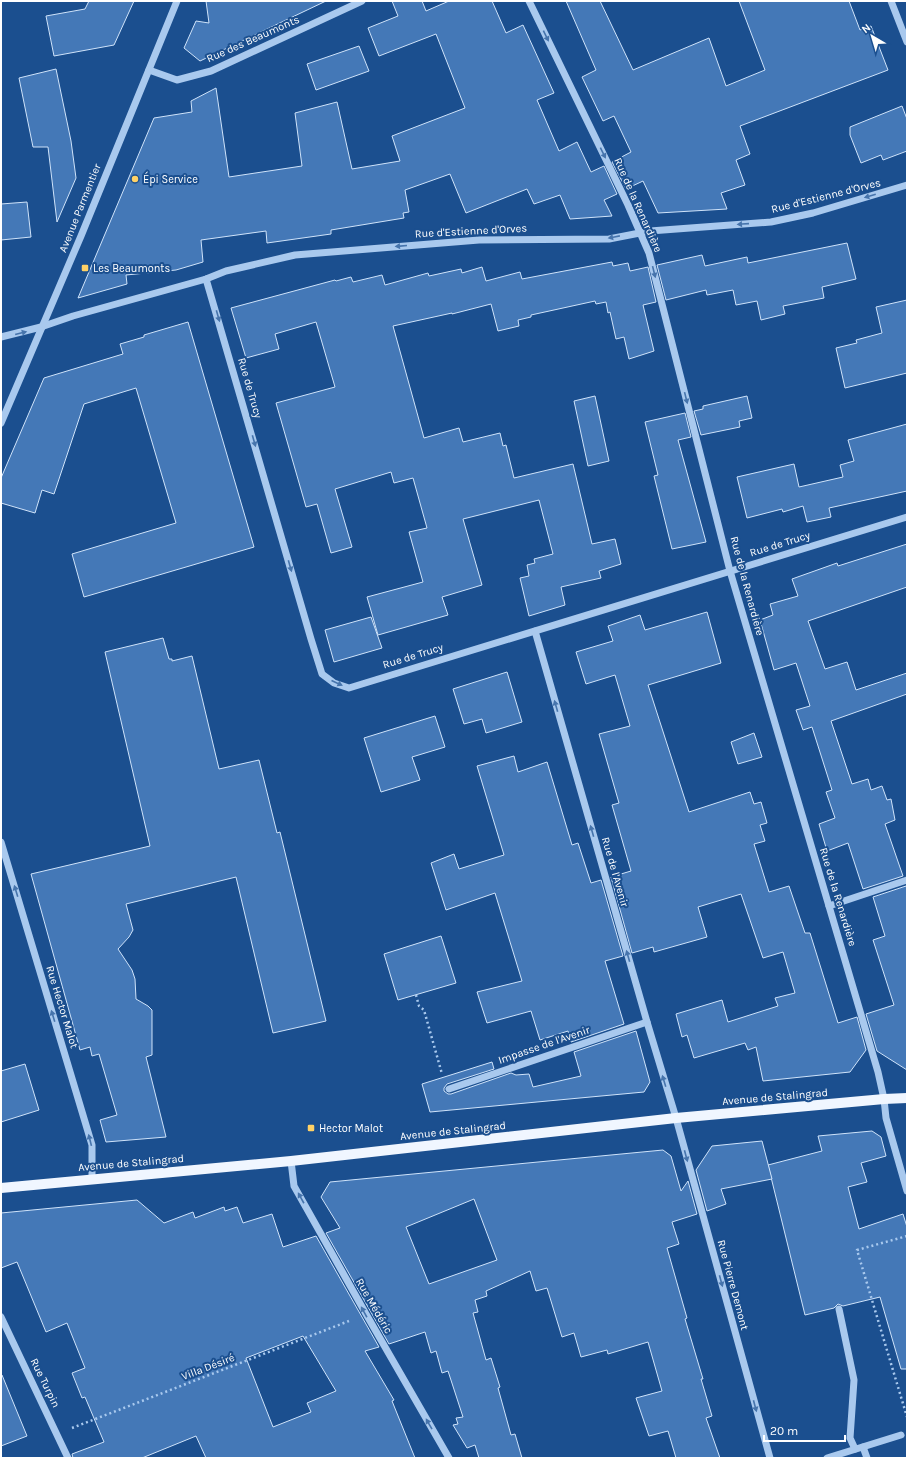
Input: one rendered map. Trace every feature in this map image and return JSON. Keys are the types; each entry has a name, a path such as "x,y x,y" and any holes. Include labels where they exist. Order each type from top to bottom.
{"main road":[{"name":"Avenue de Stalingrad","path":"1,1188 291,1161 676,1118 907,1098"}],"street":[{"name":"Avenue Parmentier","path":"1,423 60,286 177,1"},
{"name":"Rue des Beaumonts","path":"149,70 177,80 211,71 362,1"},
{"name":"Rue de la Renardière","path":"529,1 649,253 730,571 878,1072 884,1099 886,1118 907,1191"},
{"path":"891,1 907,42"},
{"name":"Rue d'Estienne d'Orves","path":"1,337 41,328 74,316 206,279 226,271 295,255 479,240 609,239 640,232 771,222 813,213 907,185"},
{"name":"Rue de Trucy","path":"206,279 322,674 334,683 349,688 907,517"},
{"name":"Rue de l'Avenir","path":"535,630 647,1022 676,1118"},
{"name":"Rue Hector Malot","path":"1,842 92,1145 92,1179"},
{"path":"829,906 907,880"},
{"name":"Impasse de l'Avenir","path":"449,1089 647,1022"},
{"name":"Rue Pierre Demont","path":"676,1118 770,1458"},
{"name":"Rue Médéric","path":"291,1161 294,1186 449,1458"},
{"path":"838,1309 854,1380 850,1438 855,1449"},
{"name":"Rue Turpin","path":"1,1317 68,1458"},
{"path":"827,1458 901,1435"},
{"path":"863,1447 867,1458"}],"path":[{"path":"416,995 419,1006 424,1010 443,1077"},
{"path":"907,1236 857,1250 907,1417"},
{"name":"Villa Désiré","path":"57,1434 366,1314"}],"building":[{"path":"89,1 134,1 114,45 54,56 46,16 85,9"},
{"path":"206,1 326,1 200,61 184,48 196,21 209,23"},
{"path":"392,1 422,1 426,11 449,1 492,1 506,33 523,25 554,93 537,100 559,151 577,142 591,172 604,166 617,194 604,200 612,216 570,219 560,195 534,204 527,189 466,213 450,174 405,190 409,212 403,213 404,218 331,230 331,234 267,243 266,231 201,240 203,262 176,270 126,275 127,284 78,298 154,118 192,112 191,101 216,88 229,177 302,166 295,113 337,102 352,169 400,161 392,136 465,108 436,34 379,56 368,28 398,16"},
{"path":"566,1 600,1 633,70 709,38 726,86 765,70 739,1 849,1 860,30 871,26 888,70 740,126 750,154 736,160 745,185 721,193 727,209 658,213 643,181 626,189 612,162 631,152 614,116 603,121 582,77 596,70"},
{"path":"359,46 369,71 316,90 307,64"},
{"path":"56,69 71,141 76,178 57,222 48,147 33,147 19,78"},
{"path":"902,106 907,119 907,151 883,160 881,155 861,163 850,135 850,127"},
{"path":"27,202 31,237 1,240 1,204"},
{"path":"847,243 856,279 822,287 824,298 783,306 785,314 761,320 757,301 736,305 733,290 707,295 706,290 666,300 657,265 702,255 705,266 747,257 748,263"},
{"path":"612,262 613,266 628,263 630,271 648,267 656,302 643,305 654,351 629,359 624,337 616,339 610,312 608,313 606,302 596,304 595,301 531,315 531,317 518,320 519,326 498,331 491,304 452,314 393,326 424,438 459,428 463,442 500,433 503,446 506,445 514,478 573,464 592,544 615,539 621,564 599,571 601,578 561,587 565,605 529,616 520,578 529,576 527,565 535,563 534,559 553,554 539,500 463,519 482,585 442,597 448,615 378,635 367,597 423,582 409,532 427,528 413,478 394,483 391,472 335,489 352,547 331,553 317,504 306,507 276,403 335,387 316,322 275,334 279,349 246,358 231,308 351,277 353,282 382,275 385,285 428,273 429,276 461,269 462,273 482,267 486,281 520,272 522,279"},
{"path":"907,300 907,373 845,388 836,348 857,343 856,340 882,333 876,307"},
{"path":"188,322 254,547 84,597 72,554 176,523 136,388 84,404 54,494 42,490 35,513 1,503 1,478 44,378 123,354 120,344"},
{"path":"595,396 609,461 588,466 574,401"},
{"path":"747,396 752,418 739,421 740,427 701,435 694,411 703,409 703,406"},
{"path":"685,413 691,437 678,440 706,542 672,549 654,476 658,475 645,422"},
{"path":"907,424 907,491 829,508 831,517 807,522 803,506 783,512 782,509 747,518 737,477 794,464 799,487 843,477 840,465 854,461 848,440"},
{"path":"907,544 907,587 808,621 825,669 847,662 856,690 907,673 907,694 831,721 852,784 868,779 871,790 882,786 887,800 891,799 895,820 885,824 903,876 863,889 848,843 827,851 819,824 835,818 826,792 832,790 812,727 803,730 796,710 810,706 796,663 774,670 760,620 773,615 770,604 798,596 792,579 837,563 838,566"},
{"path":"707,612 721,663 648,685 689,812 750,792 754,804 761,802 767,823 760,825 765,841 754,844 769,892 789,886 805,933 810,933 838,1023 857,1017 866,1050 850,1072 763,1081 756,1047 748,1050 745,1043 694,1058 687,1035 682,1037 676,1014 722,1000 728,1022 778,1006 775,998 795,993 783,952 763,958 741,894 698,907 707,937 654,952 653,947 632,953 611,877 631,871 612,805 619,803 599,734 630,726 615,675 586,684 576,652 613,641 608,626 640,615 645,630"},
{"path":"371,617 382,648 334,662 325,630"},
{"path":"163,638 169,659 172,659 172,661 192,656 219,769 259,760 277,833 280,832 326,1021 273,1033 236,877 126,904 133,930 118,949 132,970 135,979 136,999 152,1010 152,1055 146,1057 166,1137 106,1142 100,1120 117,1115 99,1054 92,1056 90,1047 80,1050 31,874 150,846 105,652"},
{"path":"507,672 522,722 486,733 482,719 464,724 453,689"},
{"path":"435,716 445,747 412,757 420,780 381,792 364,738"},
{"path":"754,733 762,757 738,764 731,742"},
{"path":"514,756 518,772 547,762 572,845 578,843 591,883 601,880 623,956 605,961 624,1024 571,1042 568,1031 540,1040 531,1011 487,1023 477,992 522,981 495,893 446,910 431,863 454,854 459,869 504,855 477,766"},
{"path":"906,886 907,1070 877,1051 866,1014 894,1005 873,940 885,936 873,897"},
{"path":"441,936 456,983 398,1000 384,954"},
{"path":"636,1031 650,1082 644,1092 430,1112 422,1084 492,1062 494,1069 447,1084 444,1091 451,1094 511,1073 516,1075 529,1074 533,1087 581,1076 574,1052"},
{"path":"25,1064 39,1110 1,1122 1,1071"},
{"path":"872,1131 881,1137 886,1156 861,1163 867,1182 848,1187 859,1229 903,1214 907,1227 907,1369 901,1369 880,1297 843,1306 838,1304 834,1308 805,1315 768,1165 822,1151 818,1136"},
{"path":"762,1141 772,1179 721,1189 726,1204 707,1211 696,1170 712,1146"},
{"path":"663,1150 671,1156 681,1191 688,1181 697,1214 672,1222 679,1244 667,1248 687,1318 685,1319 703,1379 701,1379 712,1416 706,1418 720,1458 676,1458 668,1431 649,1436 636,1398 662,1391 648,1342 608,1354 607,1350 581,1357 574,1333 562,1337 547,1288 536,1291 530,1271 486,1291 487,1296 475,1300 478,1312 473,1313 486,1360 491,1358 500,1387 498,1388 511,1435 515,1434 522,1458 479,1458 475,1445 467,1448 453,1425 458,1424 456,1418 463,1417 448,1371 442,1373 436,1351 431,1353 425,1332 389,1344 326,1233 340,1228 321,1197 330,1182","holes":["474,1199 497,1260 429,1284 406,1227"]},
{"path":"137,1200 164,1223 193,1212 195,1218 224,1207 225,1211 237,1207 243,1223 272,1214 283,1247 316,1236 379,1347 365,1351 394,1400 392,1401 415,1458 206,1458 196,1436 142,1458 73,1458 72,1454 104,1442 85,1397 82,1398 72,1373 85,1368 67,1323 46,1332 17,1262 1,1268 1,1213","holes":["303,1336 336,1391 307,1403 311,1412 273,1427 246,1358"]},
{"path":"1,1375 27,1436 1,1446"}],"place":[{"name":"Épi Service","path":"135,179"},
{"name":"Les Beaumonts","path":"85,268"},
{"name":"Hector Malot","path":"311,1128"}]}
